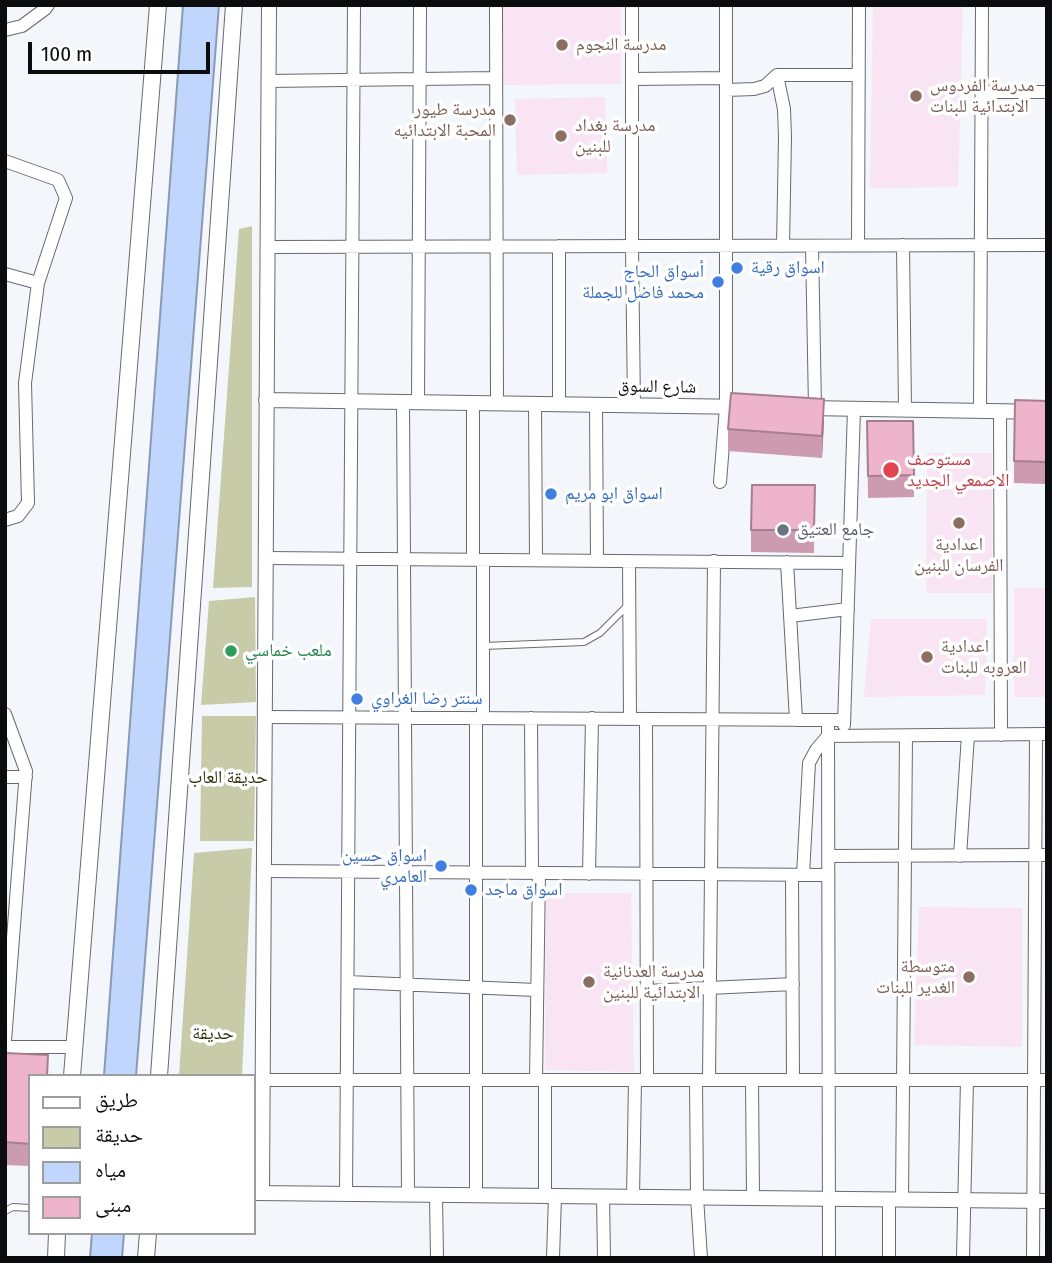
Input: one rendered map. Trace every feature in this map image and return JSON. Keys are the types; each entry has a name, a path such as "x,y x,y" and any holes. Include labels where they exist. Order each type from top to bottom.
{"main road":[{"path":"72,1074 158,5"},
{"path":"159,1074 234,5"},
{"path":"56,1258 57,1235"},
{"path":"146,1258 148,1235"}],"street":[{"path":"5,30 22,26 48,5"},
{"path":"269,5 263,1080 258,1193 1041,1201"},
{"path":"346,1194 354,5"},
{"path":"408,1195 404,559 418,247 419,5"},
{"path":"496,5 497,404"},
{"path":"632,5 634,406"},
{"path":"720,482 726,407 726,5"},
{"path":"858,245 859,5"},
{"path":"980,411 982,5"},
{"path":"632,79 726,84 754,89 765,86 777,75 859,75"},
{"path":"777,75 784,109 785,137 783,246"},
{"path":"268,81 496,78"},
{"path":"981,92 1047,92"},
{"path":"5,161 58,180 66,198 38,283 25,383 28,503 18,516 5,520"},
{"path":"903,245 905,410"},
{"path":"267,247 1047,245"},
{"path":"559,246 559,404"},
{"path":"812,246 815,408"},
{"path":"5,274 38,283"},
{"name":"شارع السوق","path":"266,400 764,407"},
{"path":"473,403 483,646 475,873 476,1195"},
{"path":"535,404 536,560"},
{"path":"596,405 597,561"},
{"path":"790,408 1047,412"},
{"path":"844,736 855,409"},
{"path":"1000,411 1001,735"},
{"path":"265,558 849,563"},
{"path":"629,561 630,719"},
{"path":"701,1258 697,1198 710,988 714,561"},
{"path":"787,562 796,720"},
{"path":"790,616 848,609"},
{"path":"5,714 26,771 12,875 5,1041"},
{"path":"265,717 844,720"},
{"path":"531,718 536,873 536,990 553,1258"},
{"path":"589,874 592,718"},
{"path":"633,1197 646,991 646,719"},
{"path":"828,720 829,1258"},
{"path":"960,856 968,735"},
{"path":"793,1080 797,875 810,763 816,750 828,736 1042,735 1041,1201 1034,1258"},
{"path":"889,1258 896,1199 903,1080 906,736"},
{"path":"5,777 26,777"},
{"path":"828,856 1041,855"},
{"path":"264,872 828,875"},
{"path":"348,982 536,990"},
{"path":"646,991 793,984"},
{"path":"5,1047 75,1047"},
{"path":"263,1080 1041,1080"},
{"path":"752,1080 753,1198"},
{"path":"963,1258 967,1080"},
{"path":"436,1195 437,1258"},
{"path":"603,1196 604,1258"}],"lane":[{"path":"483,646 584,642 600,633 629,604"},
{"path":"5,1212 13,1207 28,1208"}],"shaded area":[{"name":"مدرسة النجوم","path":"502,5 621,5 621,84 502,85"},
{"name":"مدرسة الفردوس الابتدائية للبنات","path":"873,5 963,5 958,187 870,188"},
{"name":"مدرسة بغداد للبنين","path":"605,97 607,173 517,175 515,99"},
{"name":"اعدادية الفرسان للبنين","path":"927,453 992,453 992,593 926,593"},
{"path":"1014,588 1047,588 1047,697 1014,697"},
{"name":"اعدادية العروبه للبنات","path":"871,619 987,619 985,695 864,697"},
{"name":"مدرسة العدنانية الابتدائية للبنين","path":"546,893 631,893 634,1072 545,1070"},
{"name":"متوسطة الغدير للبنات","path":"919,907 1022,908 1022,1047 914,1045"}],"green space":[{"path":"252,226 252,587 213,588 239,229"},
{"name":"ملعب خماسي","path":"255,597 256,702 201,705 209,601"},
{"name":"حديقة العاب","path":"202,716 256,716 254,841 200,841"},
{"name":"حديقة","path":"252,848 242,1074 179,1074 194,853"}],"water":[{"path":"183,5 219,5 136,1074 104,1074"},
{"path":"92,1235 124,1235 122,1258 90,1258"}],"building":[{"path":"731,393 824,399 822,436 728,429"},
{"path":"1015,400 1047,401 1047,462 1014,461"},
{"path":"867,421 913,421 914,475 868,476"},
{"path":"752,485 815,485 814,530 751,530"},
{"path":"5,1053 48,1055 47,1074 28,1074 28,1144 5,1142"}],"place":[{"name":"مدرسة النجوم","path":"562,45"},
{"name":"مدرسة الفردوس الابتدائية للبنات","path":"916,96"},
{"name":"مدرسة طيور المحبة الابتدائيه","path":"510,120"},
{"name":"مدرسة بغداد للبنين","path":"561,136"},
{"name":"اسواق رقية","path":"737,268"},
{"name":"أسواق الحاج محمد فاضل للجملة","path":"718,282"},
{"name":"مستوصف الاصمعي الجديد","path":"891,470"},
{"name":"اسواق ابو مريم","path":"551,494"},
{"name":"اعدادية الفرسان للبنين","path":"959,523"},
{"name":"جامع العتيق","path":"783,530"},
{"name":"ملعب خماسي","path":"231,651"},
{"name":"اعدادية العروبه للبنات","path":"927,657"},
{"name":"سنتر رضا الغراوي","path":"357,699"},
{"name":"اسواق حسين العامري","path":"441,866"},
{"name":"اسواق ماجد","path":"471,890"},
{"name":"متوسطة الغدير للبنات","path":"969,977"},
{"name":"مدرسة العدنانية الابتدائية للبنين","path":"589,982"}]}
